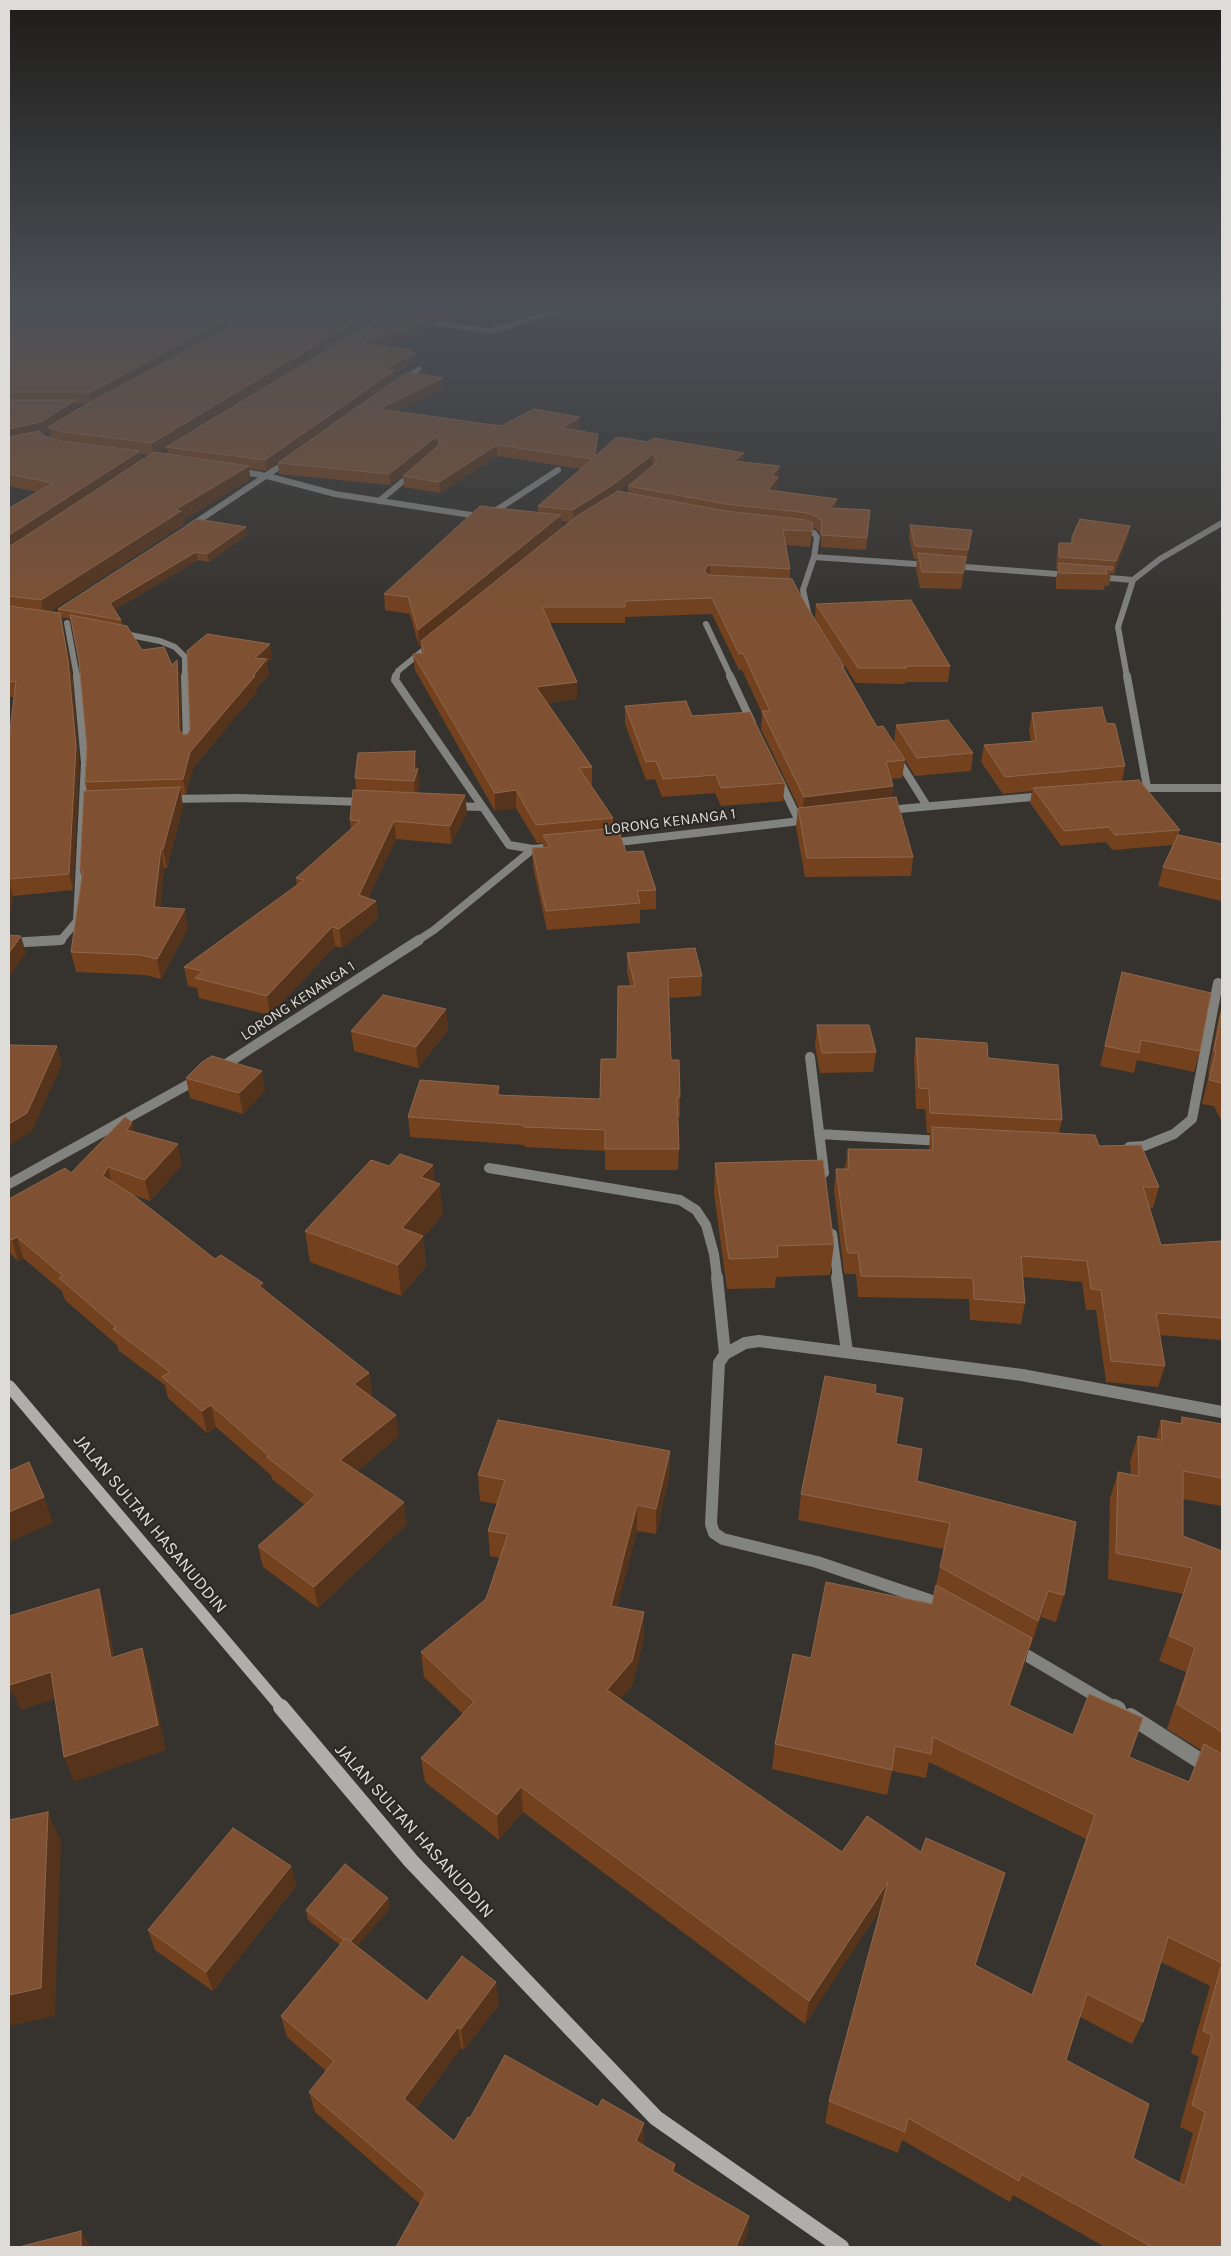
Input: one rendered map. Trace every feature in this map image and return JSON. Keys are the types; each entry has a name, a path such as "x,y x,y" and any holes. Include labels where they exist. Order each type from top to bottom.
{"street":[{"path":"185,529 299,454"},
{"path":"232,470 267,476 335,494 496,518"},
{"path":"486,517 558,470"},
{"path":"379,501 415,471"},
{"path":"1147,786 1118,627 1122,610 1133,580 1160,559 1222,523"},
{"path":"797,530 814,533 817,537 814,557 803,590 810,621 815,629"},
{"path":"814,557 938,565"},
{"path":"948,566 1075,576"},
{"path":"1085,576 1133,580"},
{"path":"794,589 803,590"},
{"path":"57,621 76,624"},
{"path":"9,943 62,940 77,921 82,804 86,763 80,692 67,623"},
{"path":"706,624 756,732"},
{"path":"113,632 160,641 175,647 185,657 187,745"},
{"path":"440,637 398,671 394,680 509,845 518,848 551,848"},
{"path":"895,755 927,806"},
{"path":"774,767 799,821"},
{"path":"1118,789 1147,786 1222,788"},
{"path":"878,812 1051,795"},
{"path":"158,800 240,798 374,803"},
{"path":"82,804 92,803"},
{"path":"442,806 481,807"},
{"name":"LORONG KENANGA 1","path":"605,843 819,819"},
{"name":"LORONG KENANGA 1","path":"9,1184 207,1075 434,930 534,849"},
{"path":"1114,1148 1144,1146 1174,1134 1192,1119 1218,983"},
{"path":"810,1057 825,1184"},
{"path":"819,1134 955,1142"},
{"path":"489,1168 680,1200 696,1210 706,1225 714,1254 725,1354"},
{"path":"830,1224 847,1352"},
{"path":"954,1614 919,1597 817,1562 723,1539 714,1533 711,1524 719,1363 725,1354 745,1343 759,1341 1022,1375 1222,1412"},
{"name":"JALAN SULTAN HASANUDDIN","path":"9,1386 411,1861 656,2118 841,2247"},
{"path":"1007,1644 1085,1688 1222,1775"}],"building":[{"path":"9,412 56,412 41,422 9,429"},
{"path":"73,412 203,412 152,443 63,432 48,427"},
{"path":"224,412 334,412 265,460 166,447"},
{"path":"350,412 403,412 501,426 528,412 553,412 580,417 562,428 598,434 594,457 617,437 648,442 654,438 744,453 734,461 780,466 772,476 778,477 768,490 837,499 830,508 870,510 867,538 821,535 822,522 817,517 808,513 726,504 628,486 656,463 656,457 652,455 614,484 573,510 538,506 592,459 497,445 439,482 403,476 439,445 440,441 437,438 433,439 389,474 278,463"},
{"path":"40,431 44,436 61,441 140,451 9,535 9,508 53,483 9,474 9,437"},
{"path":"154,452 249,466 175,510 181,511 41,600 9,596 9,547"},
{"path":"618,491 725,511 806,520 813,523 812,531 783,530 790,569 710,565 706,567 705,572 709,575 792,579 844,666 842,666 877,727 883,726 905,760 886,762 893,786 804,797 762,711 770,711 743,653 739,654 712,598 625,601 625,607 542,607 577,682 536,687 592,767 579,768 613,818 536,825 516,790 495,793 413,654 424,653 421,641 577,516"},
{"path":"480,506 561,515 418,630 408,597 384,594"},
{"path":"197,519 246,527 207,554 196,552 110,603 121,620 58,609"},
{"path":"1080,519 1130,526 1116,561 1059,557 1059,543 1072,543 1072,537"},
{"path":"910,525 972,530 968,550 915,546"},
{"path":"918,553 966,557 963,573 922,572"},
{"path":"1059,563 1113,567 1112,570 1105,569 1107,574 1059,573"},
{"path":"911,600 950,666 858,668 816,604"},
{"path":"9,606 60,613 68,660 76,747 69,874 9,879 9,740 16,681 9,682"},
{"path":"70,615 127,626 142,650 164,647 172,665 177,660 179,730 184,735 188,734 190,729 187,651 207,634 270,644 255,658 267,659 253,676 255,676 190,752 183,779 85,782 87,747 79,661"},
{"path":"686,701 692,716 750,712 785,783 721,788 716,775 663,779 656,761 646,762 625,706"},
{"path":"1102,707 1106,723 1115,724 1125,766 1005,777 984,745 1036,741 1032,713"},
{"path":"948,720 973,753 917,758 896,725"},
{"path":"415,751 414,771 418,768 414,781 355,778 358,753"},
{"path":"1139,780 1180,830 1115,835 1109,827 1064,831 1033,788"},
{"path":"180,787 163,849 161,849 154,907 185,909 157,959 141,955 71,952 83,870 80,870 84,791"},
{"path":"353,790 465,795 450,826 394,821 359,895 376,901 339,929 332,927 267,996 195,978 203,971 184,967 304,880 296,878 360,821 350,820"},
{"path":"896,797 913,857 807,858 798,808"},
{"path":"618,828 626,852 643,851 656,890 637,891 640,903 546,911 532,848 550,847 543,835"},
{"path":"1178,835 1222,844 1222,880 1163,867"},
{"path":"9,935 21,936 9,953"},
{"path":"695,948 702,976 668,978 671,1060 679,1060 680,1097 677,1097 679,1149 605,1149 605,1130 524,1127 524,1125 408,1117 420,1080 499,1086 497,1095 600,1099 601,1059 617,1059 618,986 635,986 627,953"},
{"path":"1122,972 1211,993 1200,1051 1141,1040 1139,1053 1105,1046"},
{"path":"383,995 446,1009 416,1047 351,1031"},
{"path":"1222,1009 1222,1083 1209,1080 1216,1051 1214,1051"},
{"path":"817,1025 869,1025 876,1052 822,1053"},
{"path":"916,1038 987,1043 988,1058 1058,1065 1062,1120 930,1113 929,1089 919,1088"},
{"path":"9,1045 57,1046 27,1113 9,1124"},
{"path":"212,1056 262,1071 239,1093 186,1078 202,1062"},
{"path":"125,1117 132,1122 127,1130 178,1144 145,1180 108,1167 103,1176 133,1195 215,1259 221,1255 263,1283 259,1286 369,1373 354,1384 396,1415 340,1460 404,1502 314,1587 258,1546 316,1495 267,1457 269,1456 211,1405 202,1411 162,1377 170,1372 113,1329 116,1327 59,1278 63,1276 17,1237 12,1240 9,1237 9,1199 65,1168 71,1173"},
{"path":"932,1127 1095,1135 1099,1146 1141,1145 1159,1187 1143,1187 1161,1245 1222,1241 1222,1318 1156,1313 1165,1366 1111,1361 1101,1290 1091,1289 1087,1261 1021,1256 1025,1303 974,1299 973,1278 861,1276 858,1253 848,1253 847,1251 836,1169 849,1169 848,1149 933,1150"},
{"path":"400,1154 433,1165 421,1177 440,1184 402,1228 423,1236 398,1265 305,1231 371,1160 389,1166"},
{"path":"823,1160 834,1244 777,1246 778,1257 729,1259 715,1163"},
{"path":"825,1376 876,1385 875,1393 903,1398 896,1444 922,1449 917,1481 1076,1522 1064,1595 1048,1591 1038,1621 940,1567 950,1523 801,1494"},
{"path":"1182,1417 1222,1424 1222,1478 1183,1471 1183,1536 1222,1551 1222,1732 1177,1704 1195,1647 1169,1636 1192,1568 1116,1553 1118,1472 1139,1476 1138,1436 1162,1440 1161,1420 1182,1424"},
{"path":"498,1420 670,1451 656,1509 637,1505 611,1606 644,1612 632,1661 607,1690 842,1852 867,1816 921,1852 926,1838 1005,1873 975,1965 1032,1995 1095,1815 933,1737 931,1754 895,1746 892,1770 775,1744 793,1654 811,1658 826,1582 932,1604 936,1585 1032,1638 1009,1705 1073,1735 1089,1694 1143,1718 1129,1757 1189,1782 1204,1744 1222,1754 1222,1963 1222,2247 1152,2247 1021,2174 1019,2181 908,2118 905,2132 829,2101 888,1882 809,2001 521,1787 497,1815 421,1758 474,1702 421,1652 486,1599 508,1534 488,1531 505,1480 478,1475","holes":["1168,1937 1222,1963 1203,2031 1212,2035 1192,2105 1205,2112 1185,2186 1133,2158 1149,2104 1066,2060 1087,1994 1143,2022"]},
{"path":"29,1462 44,1497 9,1512 9,1471"},
{"path":"99,1589 111,1658 142,1648 158,1725 64,1757 51,1672 10,1685 9,1616"},
{"path":"48,1812 41,1988 9,1995 9,1820"},
{"path":"233,1828 291,1866 206,1972 148,1930"},
{"path":"345,1864 388,1898 351,1941 346,1938 344,1940 306,1910"},
{"path":"346,1938 427,2001 462,1956 496,1982 461,2029 458,2027 404,2099 454,2141 468,2117 470,2118 505,2055 598,2107 602,2099 644,2123 636,2141 675,2164 672,2171 749,2216 736,2247 396,2247 426,2193 309,2092 334,2061 281,2016"},
{"path":"81,2231 81,2247 19,2247"}]}
